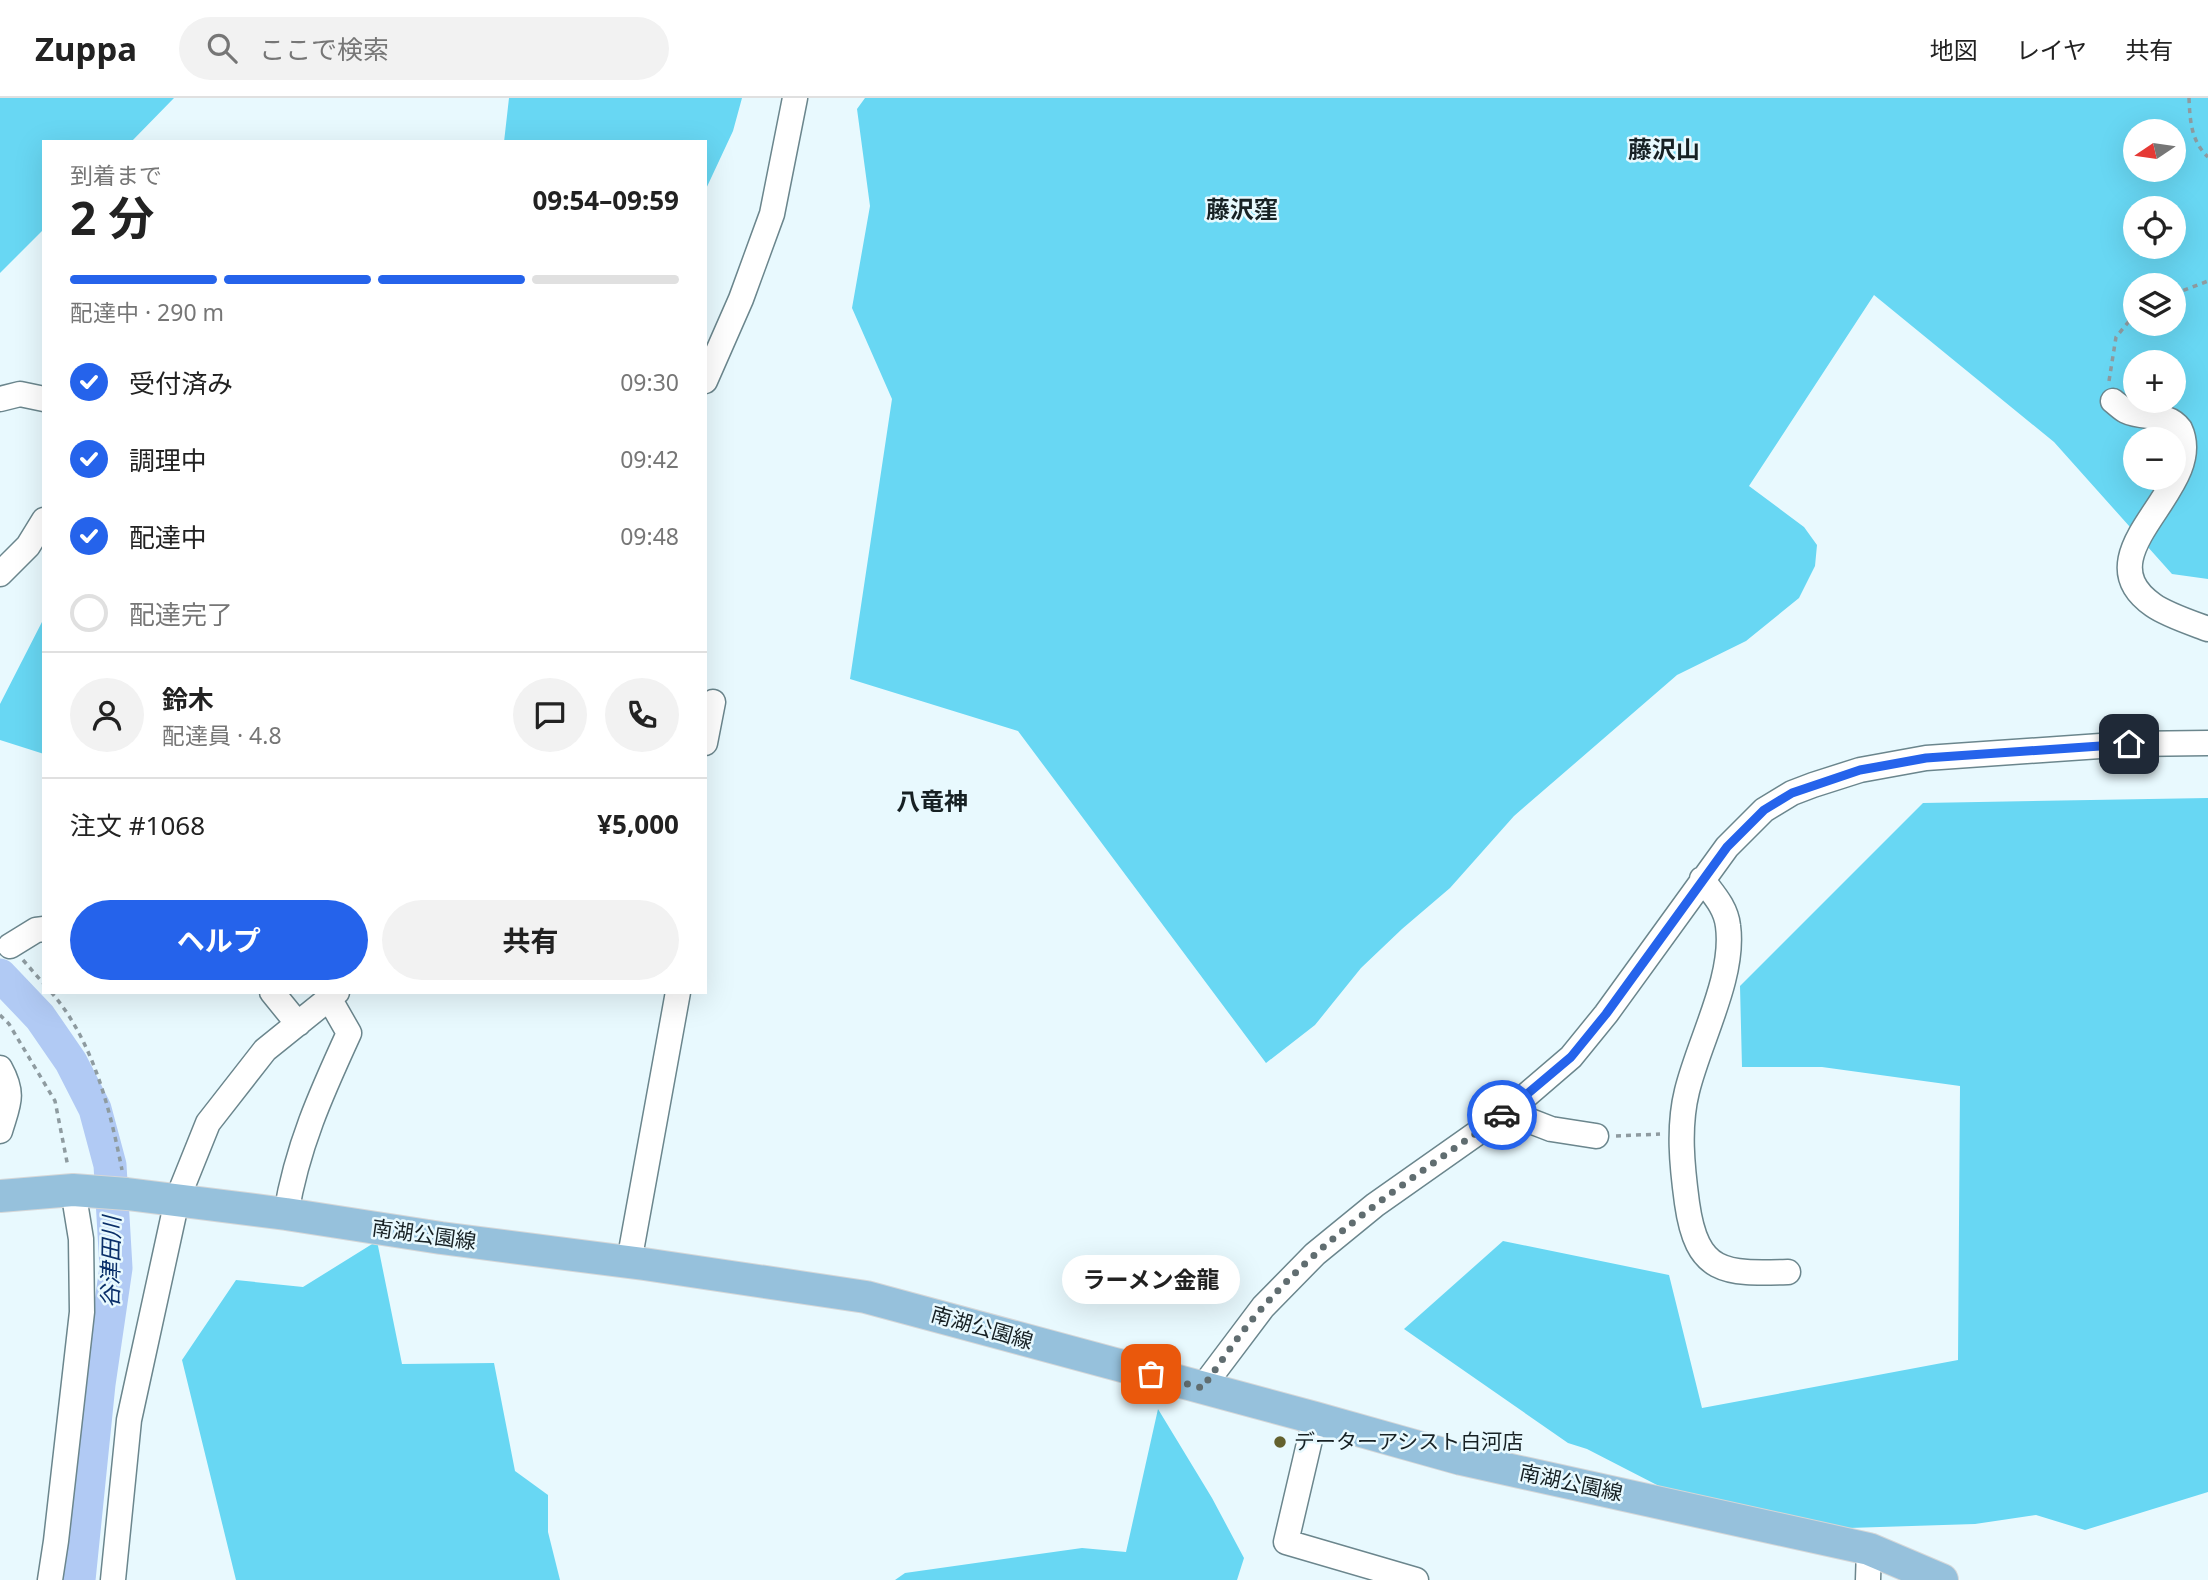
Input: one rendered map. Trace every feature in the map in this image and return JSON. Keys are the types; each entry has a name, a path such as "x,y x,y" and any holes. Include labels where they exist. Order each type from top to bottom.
{"main road":[{"name":"南湖公園線","path":"0,1196 72,1190 127,1194 286,1214 866,1297 1461,1460 1869,1549 1942,1580"}],"street":[{"path":"707,376 741,299 772,214 795,98"},
{"path":"0,399 20,394 42,399"},
{"path":"2113,401 2126,411 2160,416 2175,423 2188,444 2189,460 2174,493 2137,545 2131,564 2137,588 2153,605 2208,629"},
{"path":"0,574 27,546 42,523"},
{"path":"707,733 713,702"},
{"path":"1202,1388 1263,1307 1315,1254 1375,1205 1507,1112 1571,1057 1606,1014 1727,847 1764,810 1792,793 1860,770 1940,757 2129,744 2208,743"},
{"path":"1703,880 1721,903 1728,923 1729,942 1724,975 1687,1091 1681,1132 1689,1221 1700,1252 1710,1261 1725,1268 1749,1272 1788,1272"},
{"path":"10,946 36,930 42,929"},
{"path":"274,994 298,1024"},
{"path":"629,1262 678,994"},
{"path":"113,1580 129,1420 177,1200 208,1123 265,1050 333,995 349,1033 315,1107 292,1181 286,1214"},
{"path":"0,1068 9,1084 9,1101 0,1131"},
{"path":"1507,1112 1550,1129 1596,1136"},
{"path":"50,1580 82,1311 81,1239 72,1190"},
{"path":"1315,1418 1286,1542 1416,1580"},
{"path":"1868,1580 1869,1549"}],"path":[{"path":"2189,98 2192,132 2198,148 2208,158"},
{"path":"2186,290 2208,282"},
{"path":"2113,401 2109,380 2116,337 2123,329"},
{"path":"53,994 67,1011 96,1073 117,1144 127,1194"},
{"path":"0,1015 9,1024 55,1101 72,1190"},
{"path":"1596,1136 1681,1132"}],"shaded area":[{"path":"0,98 174,98 133,140 42,140 42,231 0,273"},
{"path":"509,98 742,98 733,131 707,187 707,140 504,140"},
{"path":"865,98 2208,98 2208,579 2172,574 2054,442 1874,295 1749,486 1804,527 1817,545 1815,566 1799,598 1746,641 1677,675 1514,816 1450,888 1361,968 1315,1025 1266,1063 1018,731 850,679 892,399 852,308 870,206 857,109"},
{"path":"42,622 42,753 0,740 0,704"},
{"path":"2208,798 2208,1492 2085,1530 2036,1515 1975,1524 1785,1530 1725,1520 1587,1449 1568,1443 1404,1329 1503,1241 1669,1275 1702,1408 1958,1360 1960,1086 1822,1067 1742,1067 1740,986 1923,803"},
{"path":"377,1241 402,1364 494,1363 515,1471 548,1495 548,1532 560,1580 236,1580 182,1360 236,1280 303,1287"},
{"path":"1158,1409 1212,1498 1244,1558 1237,1580 895,1580 905,1573 1082,1548 1126,1552"}],"waterway":[{"name":"谷津田川","path":"0,975 40,1017 71,1062 95,1109 110,1165 116,1268 99,1384 79,1580"}],"way so far":[{"path":"1151,1374 1202,1388 1263,1307 1315,1254 1375,1205 1502,1115"}],"place":[{"name":"ラーメン金龍","path":"1151,1374"},
{"name":"データーアシスト白河店","path":"1280,1442"}],"district":[{"name":"藤沢山","path":"1664,150"},
{"name":"藤沢窪","path":"1242,210"},
{"name":"八竜神","path":"932,802"}],"route":[{"path":"1502,1115 1571,1057 1606,1014 1727,847 1764,810 1792,793 1860,770 1926,758 2129,744"}]}
